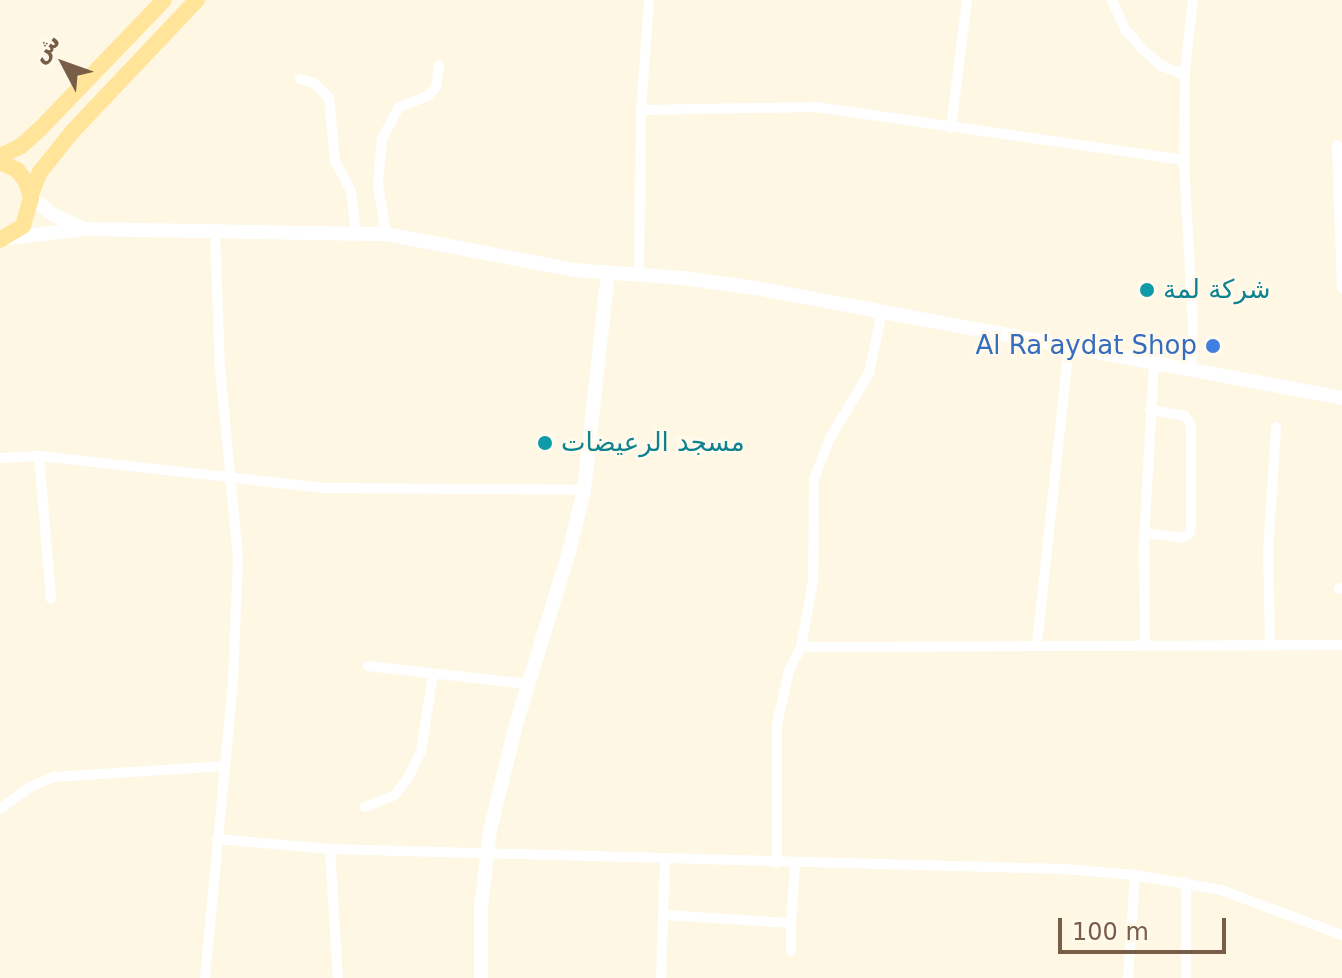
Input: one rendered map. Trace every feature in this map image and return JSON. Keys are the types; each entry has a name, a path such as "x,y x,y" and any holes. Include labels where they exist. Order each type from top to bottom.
{"main road":[{"path":"31,196 17,170 0,159 39,130 164,0"},
{"path":"4,239 23,226 40,172 72,132 197,0"}],"street":[{"path":"639,275 641,110 649,0"},
{"path":"951,128 967,0"},
{"path":"1112,0 1125,29 1143,50 1162,66 1185,75"},
{"path":"1191,370 1193,327 1184,160 1185,75 1193,0"},
{"path":"386,234 378,184 382,139 399,107 428,96 436,87 439,65"},
{"path":"300,79 314,83 329,98 335,161 351,191 356,232"},
{"path":"641,110 816,107 1184,160"},
{"path":"1337,145 1342,288"},
{"path":"31,196 54,215 86,229"},
{"path":"4,239 86,229 386,234 608,273 756,288 1342,398"},
{"path":"205,978 237,616 238,558 220,368 215,230"},
{"path":"481,978 481,908 487,852 505,766 569,552 584,490 608,273"},
{"path":"777,863 777,725 789,670 801,647 813,582 814,479 830,438 869,373 882,312"},
{"path":"1037,644 1069,347"},
{"path":"1145,644 1144,533 1154,363"},
{"path":"1144,533 1182,538 1190,533 1191,528 1191,425 1185,416 1150,410"},
{"path":"1270,644 1268,552 1276,427"},
{"path":"39,456 51,598"},
{"path":"0,458 39,456 233,480 382,490 584,490"},
{"path":"801,647 1342,645"},
{"path":"368,666 528,684"},
{"path":"365,807 395,795 408,778 421,751 433,674"},
{"path":"0,809 30,787 54,777 224,766"},
{"path":"217,839 330,849 1065,869 1186,882 1276,908 1342,935"},
{"path":"330,849 338,978"},
{"path":"661,978 665,860"},
{"path":"791,951 795,864"},
{"path":"1128,978 1135,875"},
{"path":"1186,882 1186,978"},
{"path":"664,915 791,923"}],"place":[{"name":"شركة لمة","path":"1147,290"},
{"name":"Al Ra'aydat Shop","path":"1213,346"},
{"name":"مسجد الرعيضات","path":"545,443"}]}
